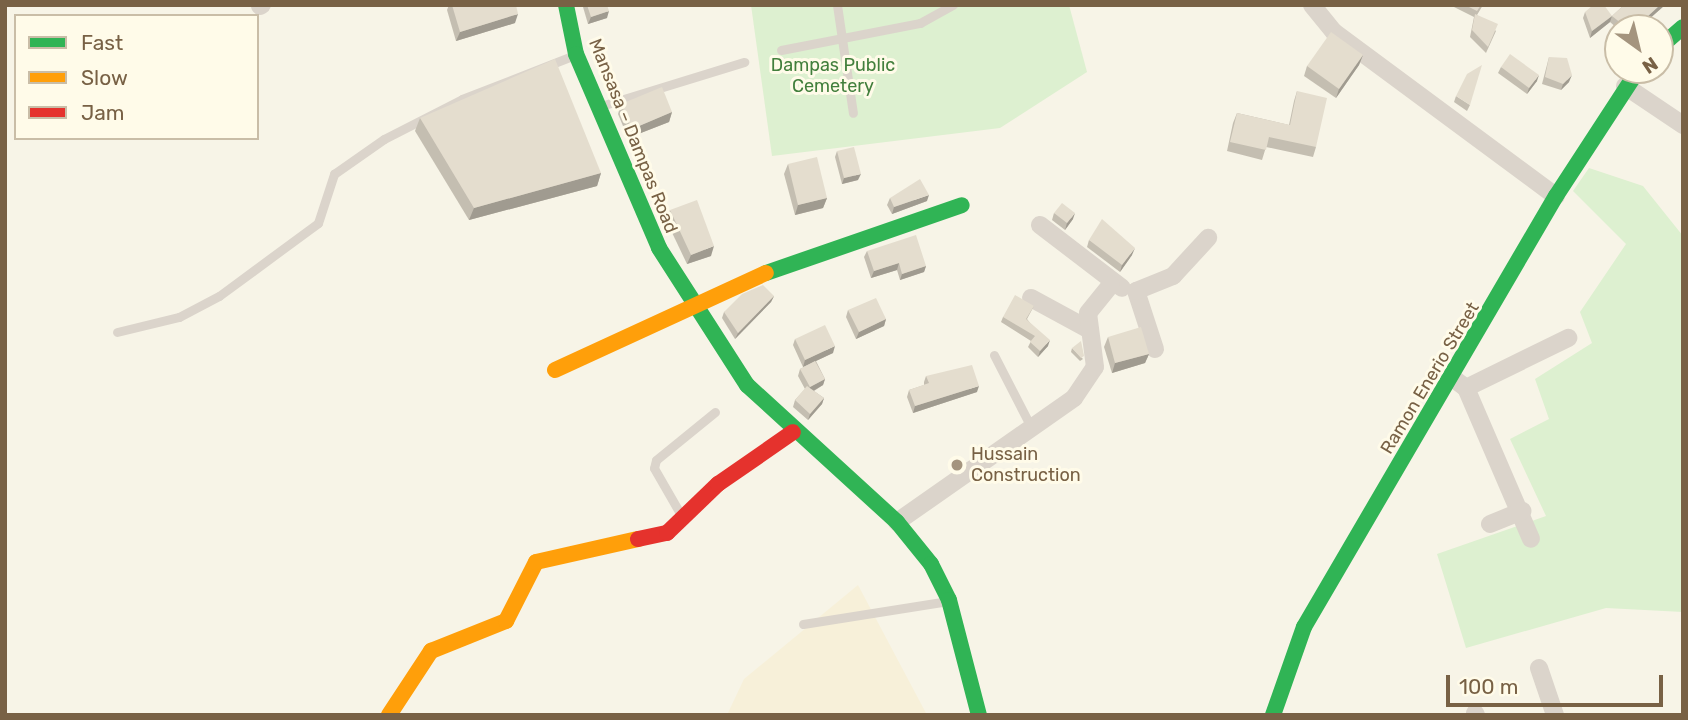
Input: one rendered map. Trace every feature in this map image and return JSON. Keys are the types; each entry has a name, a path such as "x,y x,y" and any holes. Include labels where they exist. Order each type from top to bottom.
{"street":[{"name":"Mansasa – Dampas Road","path":"566,5 576,54 637,202 692,304 747,385 793,432 897,522 949,600 979,715"},
{"path":"1312,5 1334,32 1556,196"},
{"path":"1625,86 1683,125"},
{"name":"Ramon Enerio Street","path":"1273,715 1304,627 1460,384 1556,196 1625,86"},
{"path":"555,370 692,304 962,205"},
{"path":"1041,225 1111,285 1136,291 1173,276 1208,238"},
{"path":"897,522 1074,398 1095,367 1088,313 1111,285"},
{"path":"1136,291 1155,349"},
{"path":"1031,298 1090,330"},
{"path":"1531,540 1523,511 1460,384 1568,338"},
{"path":"389,715 431,650 506,621 536,562 667,533 718,484 793,432"},
{"path":"1490,524 1523,511"},
{"path":"1539,668 1555,715"}],"lane":[{"path":"837,5 853,113"},
{"path":"781,50 920,23 953,5"},
{"path":"117,332 179,317 219,296 318,223 334,174 384,139 474,94 576,54"},
{"path":"597,107 744,62"},
{"path":"995,355 1031,427"},
{"path":"683,520 654,468 656,460 715,412"},
{"path":"803,624 949,600"}],"shaded area":[{"path":"858,585 927,715 727,715 744,679"}],"green space":[{"name":"Dampas Public Cemetery","path":"751,5 1069,5 1087,72 1000,128 772,156"},
{"path":"1589,168 1643,186 1683,236 1683,612 1606,608 1466,648 1437,554 1546,516 1510,439 1549,419 1535,379 1592,343 1580,312 1626,244 1573,191"}],"building":[{"path":"452,5 516,5 518,14 460,32"},
{"path":"587,5 607,5 609,11 591,17"},
{"path":"1465,5 1481,5 1477,11"},
{"path":"1593,5 1604,5 1611,14 1604,14 1604,22 1592,31 1585,12"},
{"path":"1624,5 1660,5 1650,14 1614,14"},
{"path":"1475,14 1498,24 1488,47 1472,30"},
{"path":"1331,32 1363,55 1339,89 1307,66"},
{"path":"1510,54 1539,75 1529,88 1501,67"},
{"path":"1549,57 1567,58 1572,75 1563,84 1545,77"},
{"path":"555,59 601,173 474,208 420,118"},
{"path":"1482,65 1470,105 1456,96 1467,74"},
{"path":"662,87 672,112 632,129 621,104"},
{"path":"1297,91 1327,98 1316,147 1269,137 1266,150 1230,142 1237,113 1290,125"},
{"path":"854,147 861,174 844,178 837,151"},
{"path":"817,157 827,198 798,205 788,164"},
{"path":"920,179 929,195 894,207 890,198"},
{"path":"697,200 714,246 691,255 670,210"},
{"path":"1062,203 1075,213 1067,223 1054,213"},
{"path":"1102,219 1135,248 1122,265 1089,240"},
{"path":"916,235 926,266 902,274 899,263 874,271 867,251"},
{"path":"763,285 774,296 738,333 724,312 742,294"},
{"path":"1015,295 1034,306 1026,319 1050,340 1040,351 1030,342 1035,336 1003,317"},
{"path":"876,298 886,319 859,332 848,310"},
{"path":"825,325 835,346 805,360 795,339"},
{"path":"1141,327 1149,354 1115,363 1108,337"},
{"path":"1081,341 1084,356 1081,358 1072,348"},
{"path":"815,361 825,379 810,387 800,369"},
{"path":"972,365 979,386 915,406 909,390 929,383 926,376"},
{"path":"807,386 824,398 810,414 795,400"}],"traffic: fast":[{"path":"566,5 576,54 659,248 747,385 897,522 931,564 949,600 979,715"},
{"path":"1674,35 1683,27"},
{"path":"1273,715 1304,627 1556,196 1629,84"},
{"path":"766,273 962,205"}],"traffic: slow":[{"path":"555,370 766,273"},
{"path":"389,715 431,651 506,621 536,562 638,539"}],"traffic: jam":[{"path":"638,539 667,533 718,484 793,432"}],"place":[{"name":"Hussain Construction","path":"957,465"}]}
